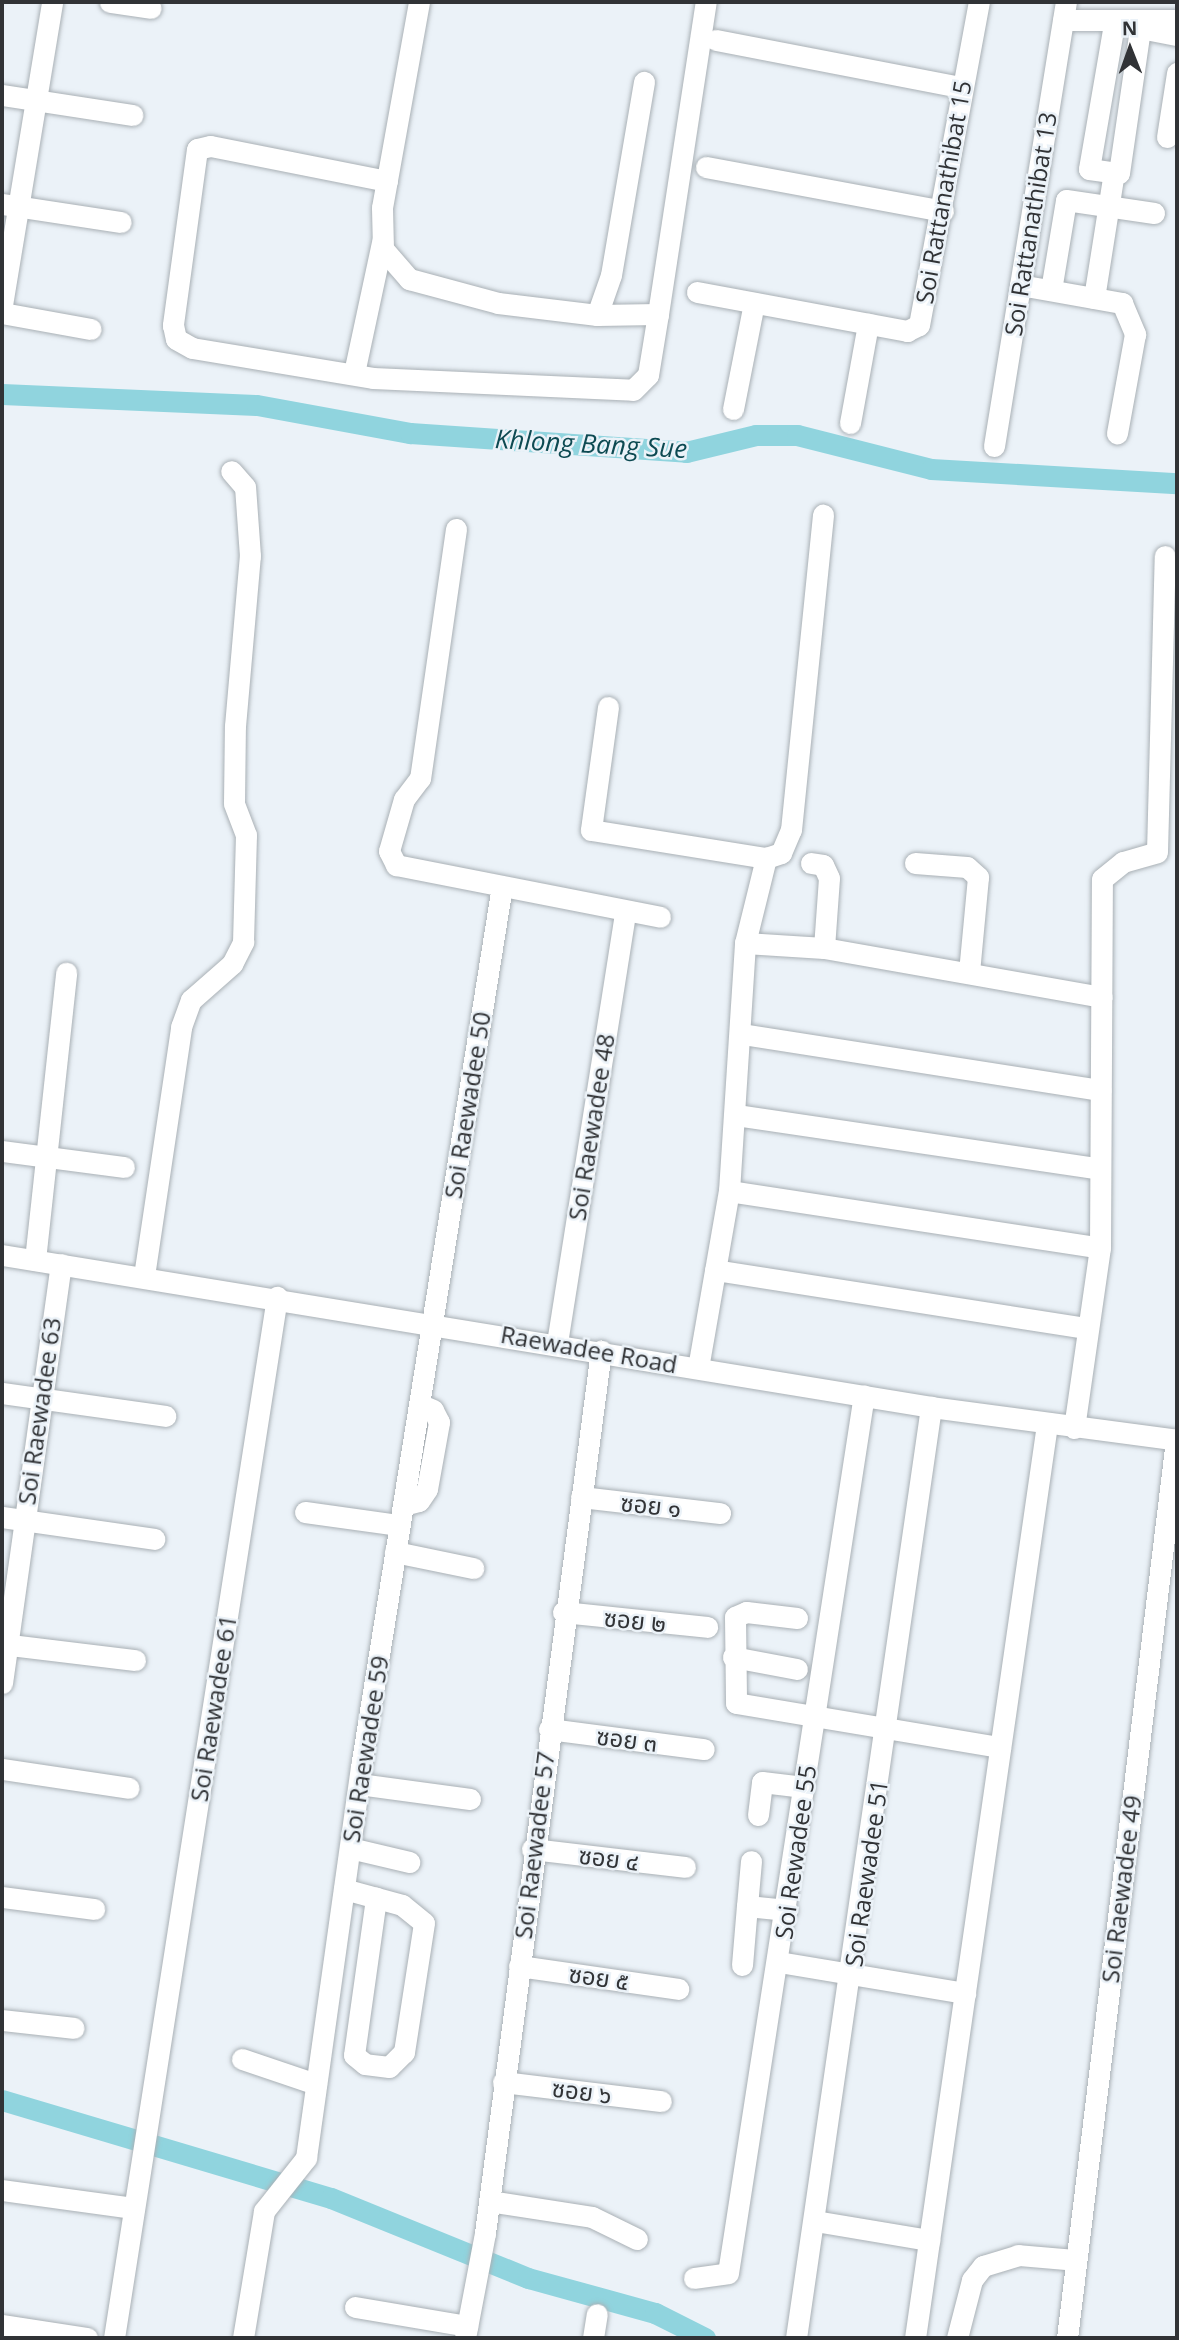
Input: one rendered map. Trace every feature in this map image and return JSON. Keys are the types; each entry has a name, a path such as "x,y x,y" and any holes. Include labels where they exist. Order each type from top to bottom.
{"street":[{"path":"2,305 10,205 36,100 52,2"},
{"path":"110,2 150,8"},
{"path":"354,373 383,238 387,181 419,2"},
{"path":"387,181 210,146 197,149 191,162 176,339 192,348 354,373 633,390 649,375 706,2"},
{"name":"Soi Rattanathibat 15","path":"697,292 907,331 919,326 943,211 961,87 979,2"},
{"path":"1065,11 1114,24 1141,26 1175,19"},
{"name":"Soi Rattanathibat 13","path":"994,446 1065,11"},
{"path":"1114,24 1089,169 1119,173 1141,26"},
{"path":"716,40 961,87"},
{"path":"1167,137 1177,73"},
{"path":"597,315 611,275 644,82"},
{"path":"2,95 132,115"},
{"path":"706,167 943,211"},
{"path":"1094,298 1114,172"},
{"path":"1051,290 1066,200 1154,213"},
{"path":"10,205 121,222"},
{"path":"383,238 393,266 408,279 498,303 597,315 658,314"},
{"path":"1020,285 1122,303 1135,334 1117,433"},
{"path":"733,409 754,303"},
{"path":"2,313 92,329"},
{"path":"850,423 868,324"},
{"path":"144,1276 181,1027 191,1000 232,964 243,942 246,835 234,803 235,726 250,556 245,488 231,471"},
{"path":"608,707 592,830 766,858 781,853 790,830 823,515"},
{"path":"456,529 420,778 404,799 389,851 408,871 502,886 660,917"},
{"path":"1074,1428 1100,1248 1102,879 1123,862 1146,860 1157,852 1166,556"},
{"path":"698,1368 729,1191 743,1034 745,943 766,858"},
{"path":"811,863 823,865 829,878 824,948"},
{"path":"915,863 967,867 978,877 969,973"},
{"name":"Soi Raewadee 50","path":"432,1323 502,886"},
{"name":"Soi Raewadee 48","path":"557,1343 625,912"},
{"path":"745,943 824,948 1102,998"},
{"path":"35,1260 66,972"},
{"path":"743,1034 1101,1090"},
{"path":"736,1115 1100,1169"},
{"path":"2,1151 124,1167"},
{"path":"729,1191 1100,1248"},
{"name":"Raewadee Road","path":"2,1255 277,1297 931,1407 1177,1440"},
{"name":"Soi Raewadee 63","path":"2,1683 4,1644 61,1264"},
{"path":"715,1270 1087,1328"},
{"name":"Soi Raewadee 61","path":"134,2208 277,1297"},
{"name":"Soi Raewadee 59","path":"243,2338 264,2211 292,2181 316,2084 349,1848 432,1323"},
{"name":"Soi Raewadee 57","path":"466,2332 485,2233 563,1612 601,1352"},
{"path":"2,1393 165,1416"},
{"name":"Soi Rewadee 55","path":"694,2278 728,2273 779,1962 864,1395"},
{"name":"Soi Raewadee 51","path":"796,2338 851,1976 931,1407"},
{"path":"915,2338 1047,1424"},
{"name":"Soi Raewadee 49","path":"1067,2338 1177,1440"},
{"name":"ซอย ๑","path":"581,1497 720,1513"},
{"path":"306,1512 401,1515"},
{"path":"2,1517 154,1539"},
{"path":"395,1552 473,1568"},
{"name":"ซอย ๒","path":"563,1612 707,1627"},
{"path":"797,1618 739,1613 733,1657 736,1703 1000,1747"},
{"path":"4,1644 135,1660"},
{"path":"733,1657 797,1669"},
{"name":"ซอย ๓","path":"550,1729 704,1749"},
{"path":"2,1769 129,1788"},
{"path":"758,1815 762,1782 804,1787"},
{"path":"359,1784 470,1799"},
{"path":"349,1848 409,1862"},
{"name":"ซอย ๔","path":"533,1849 685,1867"},
{"path":"742,1965 751,1861"},
{"path":"344,1889 376,1898 418,1912 424,1923 404,2052 389,2067 365,2064 354,2055 376,1898"},
{"path":"2,1896 94,1909"},
{"path":"747,1906 787,1910"},
{"path":"779,1962 965,1993"},
{"name":"ซอย ๕","path":"519,1966 678,1989"},
{"path":"2,2020 74,2028"},
{"path":"242,2059 316,2084"},
{"name":"ซอย ๖","path":"503,2082 661,2101"},
{"path":"2,2190 134,2208 114,2338"},
{"path":"489,2200 592,2217 637,2239"},
{"path":"815,2221 929,2240"},
{"path":"957,2338 972,2280 983,2266 1018,2255 1076,2260"},
{"path":"355,2306 466,2332"},
{"path":"593,2338 597,2314"},
{"path":"2,2325 87,2338"}],"waterway":[{"name":"Khlong Bang Sue","path":"2,394 257,405 410,433 686,452 756,435 797,435 931,469 1177,483"},
{"path":"2,2100 331,2198 528,2278 655,2313 705,2338"}]}
